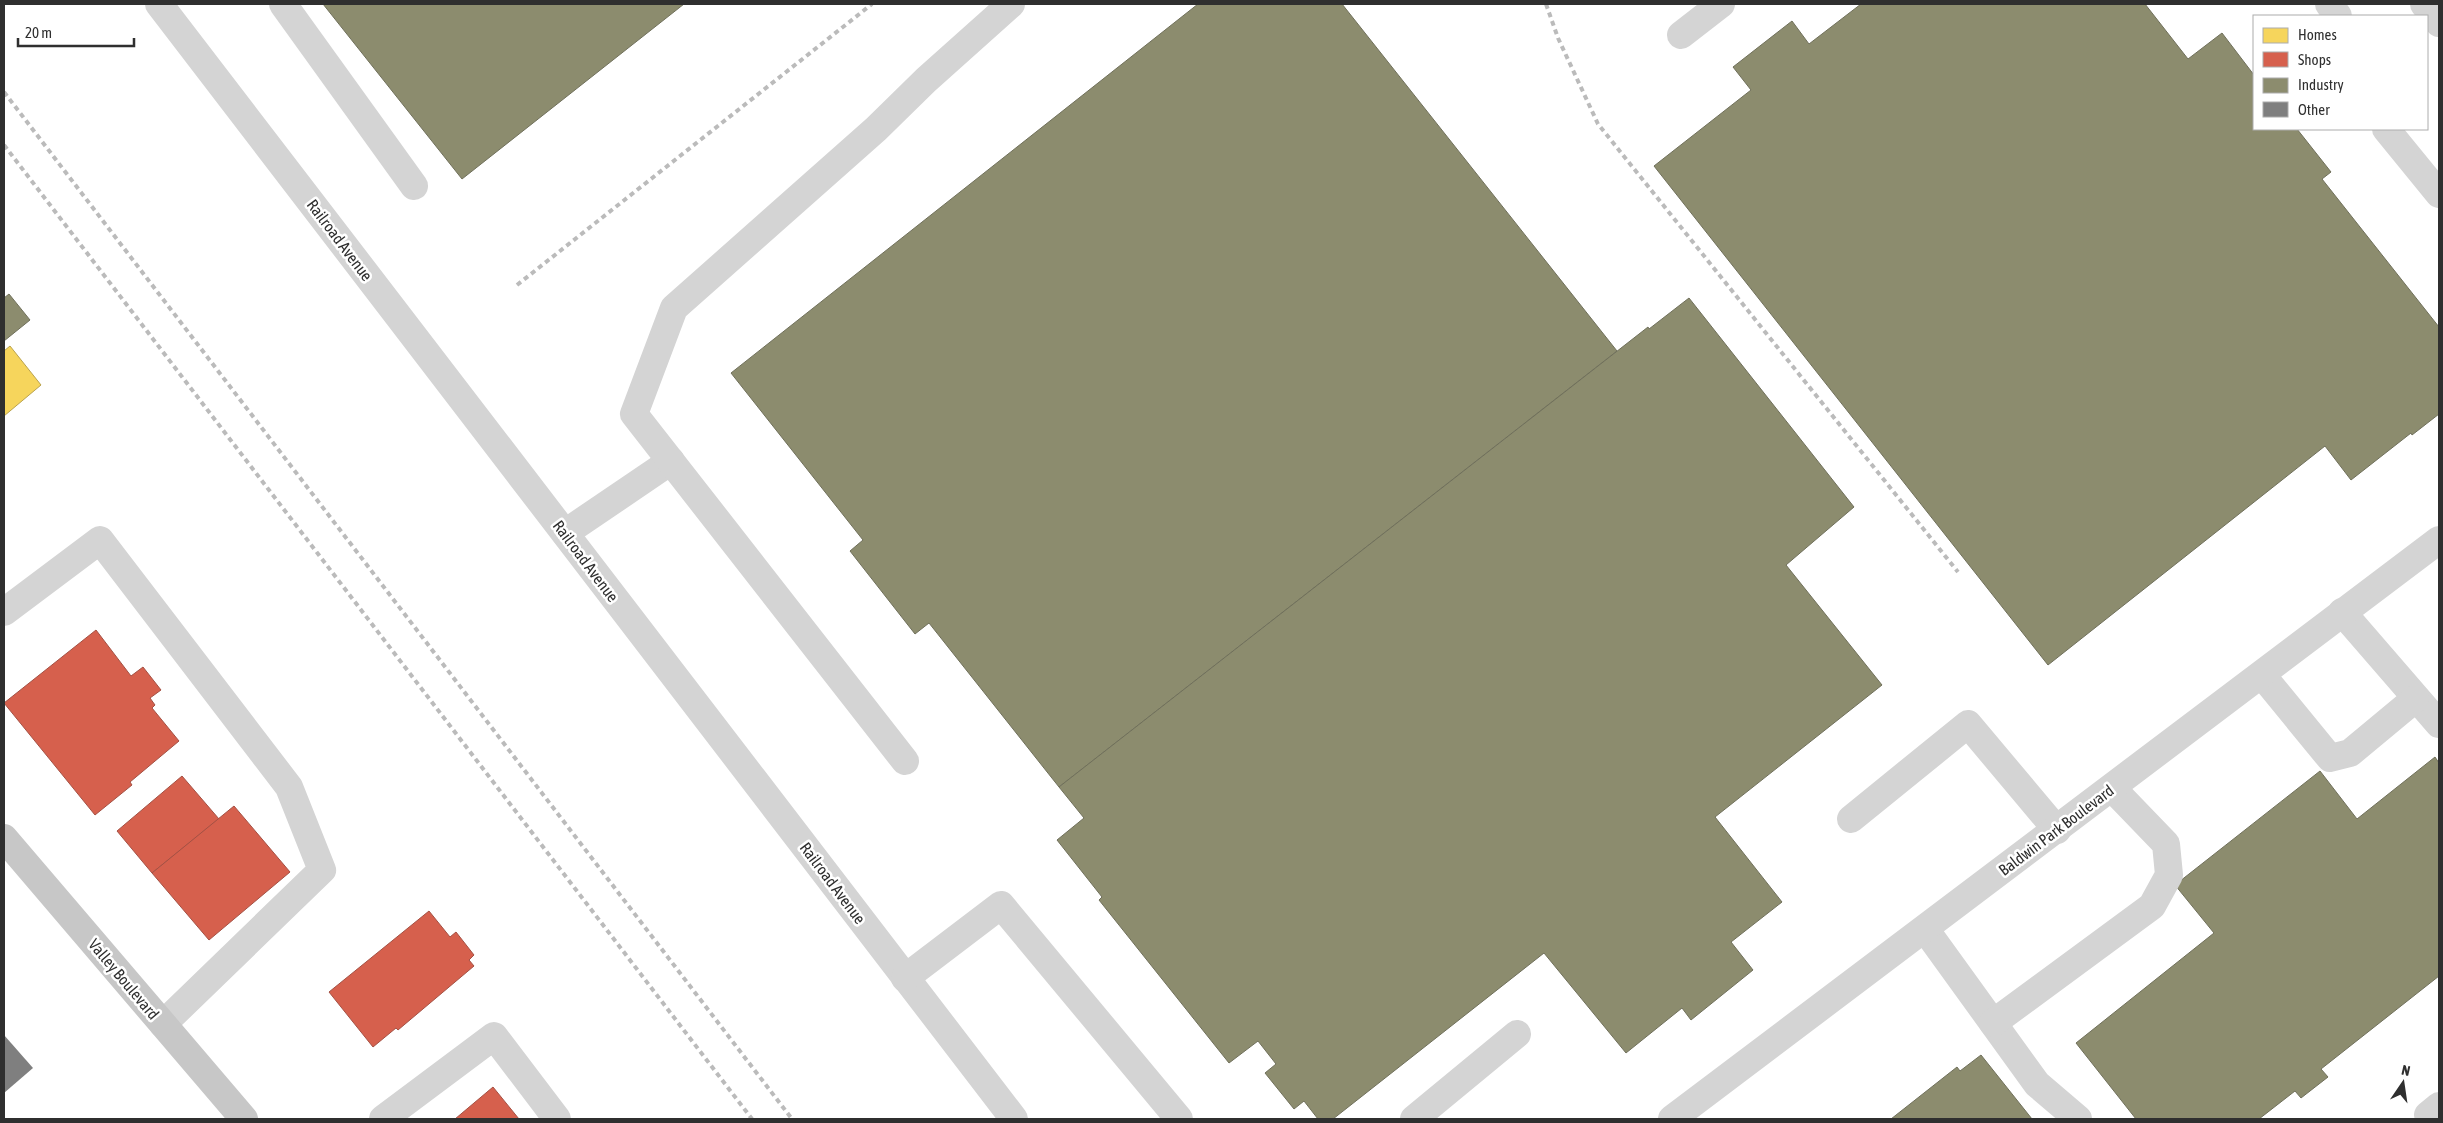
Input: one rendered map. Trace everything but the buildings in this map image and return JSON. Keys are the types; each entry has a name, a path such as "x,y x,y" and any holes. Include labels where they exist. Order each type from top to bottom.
{"main road":[{"name":"Valley Boulevard","path":"4,838 244,1119"}],"street":[{"name":"Railroad Avenue","path":"159,4 1014,1119"},
{"path":"284,4 414,186"},
{"path":"905,760 634,414 674,308 876,129 926,80 1011,4"},
{"path":"1681,35 1721,4"},
{"path":"2329,4 2337,15"},
{"path":"2424,4 2439,24"},
{"path":"2387,130 2439,194"},
{"path":"565,533 671,461"},
{"path":"4,612 100,540 289,787 322,870 163,1024"},
{"name":"Baldwin Park Boulevard","path":"1672,1119 2439,540"},
{"path":"2342,612 2439,724"},
{"path":"2262,675 2330,758 2350,753 2415,698"},
{"path":"1851,819 1968,724 2057,830"},
{"path":"1993,1023 2152,906 2169,875 2166,844 2112,788"},
{"path":"905,978 1002,905 1179,1119"},
{"path":"1925,929 2037,1084 2078,1119"},
{"path":"1414,1119 1517,1034"},
{"path":"383,1119 494,1036 556,1119"}],"railway":[{"path":"517,285 872,4"},
{"path":"1546,4 1558,38 1598,124 1958,572"},
{"path":"4,92 792,1119"},
{"path":"4,145 752,1119"}]}
